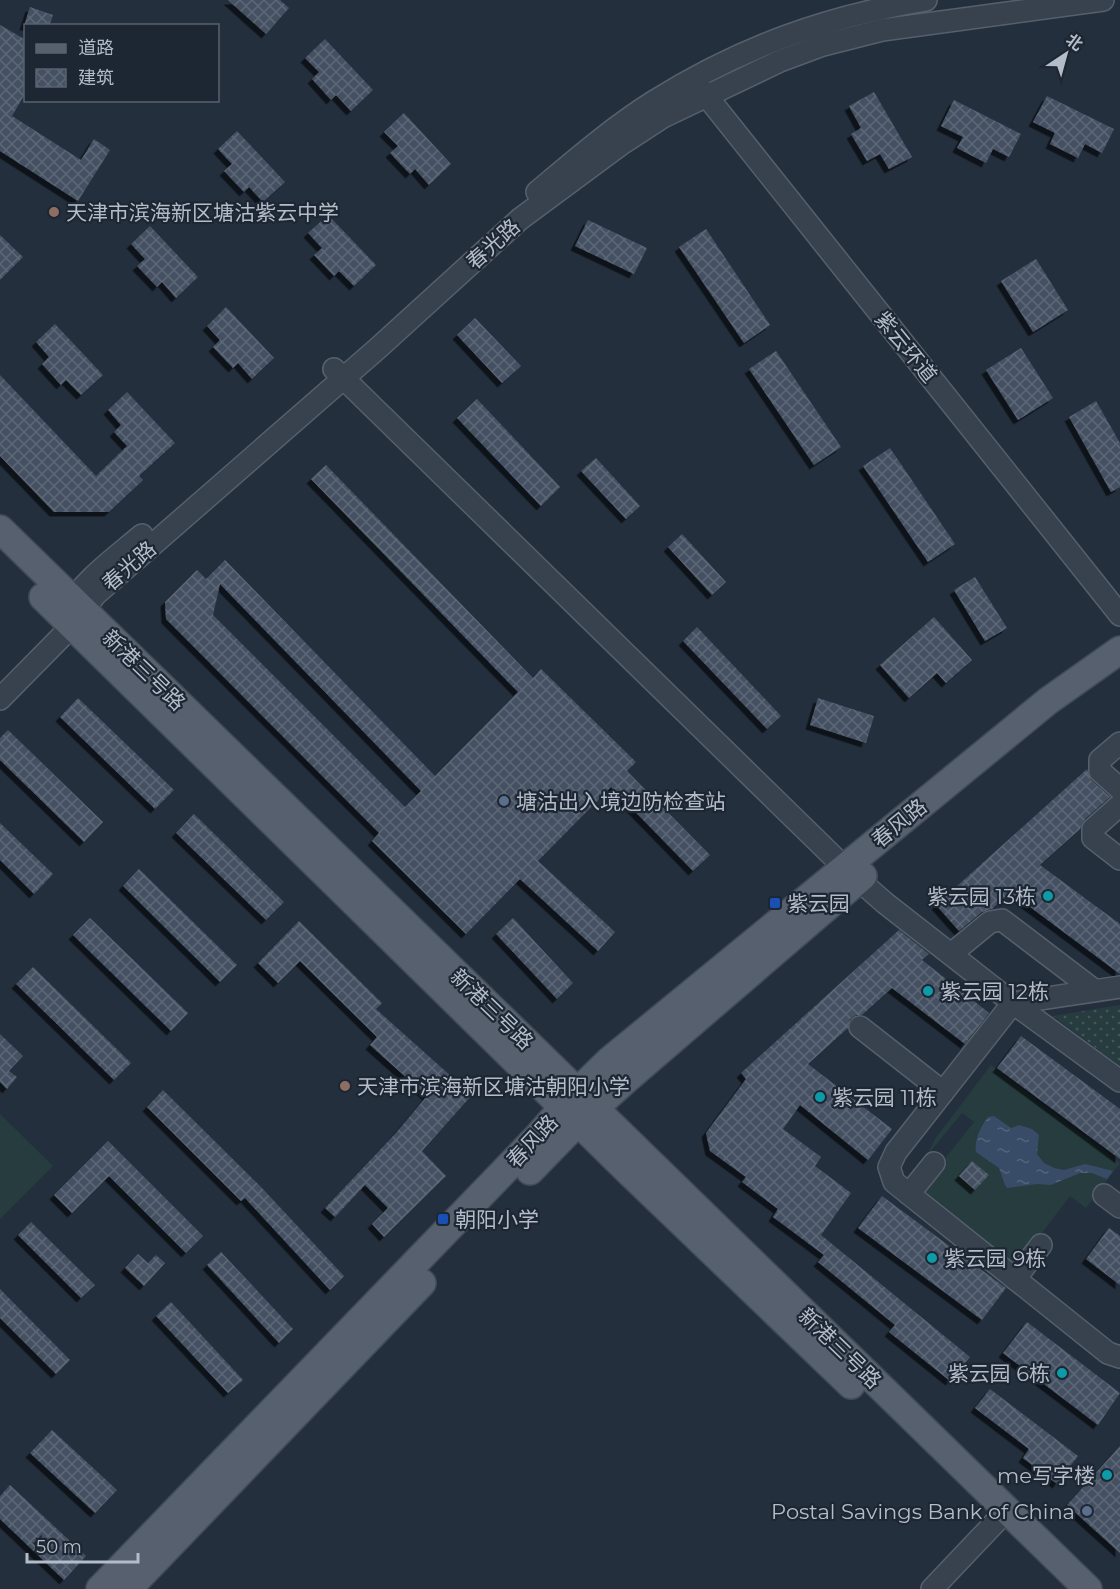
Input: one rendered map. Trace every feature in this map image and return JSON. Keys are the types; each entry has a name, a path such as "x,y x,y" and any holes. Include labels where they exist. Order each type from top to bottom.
{"main road":[{"name":"新港三号路","path":"0,529 73,613 1000,1517 1064,1589"},
{"name":"新港三号路","path":"0,555 73,613"},
{"name":"春风路","path":"619,1069 852,873 1043,727 1119,657"},
{"path":"534,1064 578,1075 591,1071 619,1069"},
{"path":"579,1106 602,1093 619,1069"},
{"name":"春风路","path":"128,1589 579,1106"},
{"path":"544,1143 580,1138 596,1142 615,1142"},
{"name":"春风路","path":"100,1589 544,1143"},
{"name":"新港三号路","path":"1000,1517 1088,1589"}],"street":[{"name":"春光路","path":"706,84 767,43 810,27 868,11 926,0"},
{"name":"春光路","path":"0,683 73,613 566,167 652,103 823,45 882,30 1103,0"},
{"name":"紫云环道","path":"706,84 1120,593"},
{"name":"紫云环道","path":"706,84 1120,615"},
{"path":"338,374 885,903 1013,1003 1120,1080"},
{"name":"春光路","path":"0,699 73,613"},
{"path":"1120,743 1100,760 1100,771 1120,789"},
{"path":"1120,805 1093,829 1093,838 1120,859"},
{"path":"951,954 990,922 1002,920 1094,990"},
{"path":"1120,987 1013,1003 896,1152 889,1167 894,1182 1108,1353 1120,1357"},
{"path":"860,1027 943,1092"},
{"path":"909,1194 934,1163"},
{"path":"1015,1279 1041,1245"},
{"path":"932,1589 1000,1517"}],"green space":[{"path":"1120,1005 1120,1066 1053,1016"},
{"path":"991,1065 1120,1163 1086,1208 1070,1196 1017,1266 920,1190 974,1122 962,1113 926,1157 935,1139"},
{"path":"0,1114 53,1166 0,1219"}],"water":[{"path":"994,1116 1011,1128 1019,1125 1032,1129 1039,1135 1037,1154 1044,1163 1054,1168 1064,1170 1085,1164 1113,1171 1107,1179 1092,1173 1080,1173 1051,1185 1037,1184 1007,1188 999,1168 976,1152 977,1138 981,1129 988,1117"}],"building":[{"path":"228,0 280,0 289,8 266,34"},
{"path":"30,7 53,15 50,24 25,24"},
{"path":"0,25 24,39 24,95 12,116 81,160 94,139 110,150 78,201 0,151"},
{"path":"325,39 373,90 351,111 336,95 331,100 312,79 319,72 305,58"},
{"path":"874,92 912,157 889,169 880,154 867,161 851,134 861,128 849,106"},
{"path":"1047,96 1114,129 1102,153 1085,144 1078,158 1050,144 1055,133 1033,122"},
{"path":"954,100 1021,134 1009,157 993,149 986,163 957,148 963,137 941,126"},
{"path":"404,113 451,164 429,185 415,169 410,174 390,153 398,146 384,132"},
{"path":"237,131 285,182 263,202 249,187 244,192 224,171 232,164 218,149"},
{"path":"328,215 376,265 354,286 339,271 334,276 314,255 322,248 308,233"},
{"path":"588,220 647,248 634,274 575,246"},
{"path":"150,226 198,277 176,298 162,282 157,287 137,266 145,259 131,244"},
{"path":"706,229 770,325 744,343 679,247"},
{"path":"0,235 23,257 0,280"},
{"path":"1036,259 1068,310 1033,332 1001,281"},
{"path":"226,307 274,358 252,379 238,363 233,368 213,347 220,340 207,326"},
{"path":"475,318 521,366 502,383 457,335"},
{"path":"55,324 103,375 81,395 66,380 61,385 42,364 49,357 36,342"},
{"path":"1021,348 1053,398 1018,420 986,370"},
{"path":"776,351 841,447 814,465 749,369"},
{"path":"0,375 96,476 127,446 114,432 121,425 108,410 127,392 175,443 139,476 143,480 109,512 54,512 0,456"},
{"path":"477,399 560,487 541,506 457,418"},
{"path":"1096,401 1120,443 1120,487 1111,492 1069,417"},
{"path":"890,448 955,544 928,562 863,466"},
{"path":"596,458 640,506 626,519 581,471"},
{"path":"326,465 533,678 541,669 636,762 627,771 710,855 693,871 611,787 538,861 615,932 598,951 520,879 466,934 372,841 379,833 166,619 165,602 197,570 206,579 225,560 435,776 518,692 311,479","holes":["220,584 421,791 405,807 213,615"]},
{"path":"682,534 726,582 712,595 668,547"},
{"path":"975,577 1007,628 985,641 954,590"},
{"path":"934,617 972,660 946,683 937,673 909,698 880,665"},
{"path":"697,627 781,716 767,729 683,641"},
{"path":"78,698 174,790 155,809 60,717"},
{"path":"818,698 874,716 866,743 810,725"},
{"path":"8,730 103,822 84,842 0,760 0,738"},
{"path":"1087,769 1091,780 1110,797 1085,819 1080,829 1040,865 1120,924 1120,974 1010,892 992,909 982,912 959,931 936,905"},
{"path":"194,814 284,902 266,920 176,833"},
{"path":"0,823 53,874 34,894 0,860"},
{"path":"139,869 237,965 220,982 123,886"},
{"path":"90,918 188,1013 171,1031 73,935"},
{"path":"513,918 573,983 557,999 496,934"},
{"path":"299,921 382,1003 376,1009 472,1095 422,1151 446,1176 384,1237 372,1224 388,1208 365,1185 335,1217 325,1208 395,1134 427,1096 370,1045 377,1037 300,961 278,983 258,963"},
{"path":"899,930 929,954 922,960 989,1013 965,1044 892,988 862,1015 856,1015 850,1019 848,1028 808,1064 892,1129 868,1160 800,1105 783,1129 821,1157 815,1166 851,1193 821,1235 970,1357 950,1381 889,1332 895,1325 818,1262 824,1255 773,1217 778,1209 742,1182 746,1177 710,1151 706,1133 746,1079 741,1073"},
{"path":"33,967 131,1063 114,1080 16,984"},
{"path":"0,1034 23,1056 9,1071 17,1077 7,1089 0,1082"},
{"path":"1021,1036 1120,1109 1120,1159 997,1068"},
{"path":"163,1090 262,1188 344,1276 330,1290 245,1198 241,1201 147,1107"},
{"path":"108,1141 203,1236 186,1253 109,1176 72,1213 54,1195"},
{"path":"972,1161 989,1175 975,1190 959,1176"},
{"name":"紫云园 9栋","path":"882,1196 1006,1288 982,1320 858,1228"},
{"path":"31,1222 95,1285 81,1298 18,1235"},
{"path":"1109,1228 1120,1236 1120,1285 1086,1259"},
{"path":"221,1252 293,1329 279,1343 207,1265"},
{"path":"138,1254 148,1263 156,1255 165,1263 144,1286 125,1268"},
{"path":"0,1289 70,1360 56,1374 0,1318"},
{"path":"171,1302 243,1380 228,1393 156,1316"},
{"name":"紫云园 6栋","path":"1027,1322 1120,1393 1098,1425 1003,1353"},
{"path":"990,1389 1078,1456 1057,1484 1023,1458 1029,1449 975,1408"},
{"path":"52,1430 117,1490 95,1513 30,1453"},
{"name":"me写字楼","path":"1120,1446 1120,1553 1067,1505"},
{"path":"10,1485 86,1556 64,1580 0,1519 0,1496"}],"place":[{"name":"天津市滨海新区塘沽紫云中学","path":"54,212"},
{"name":"塘沽出入境边防检查站","path":"504,801"},
{"name":"紫云园 13栋","path":"1048,896"},
{"name":"紫云园","path":"775,903"},
{"name":"紫云园 12栋","path":"928,991"},
{"name":"天津市滨海新区塘沽朝阳小学","path":"345,1086"},
{"name":"紫云园 11栋","path":"820,1097"},
{"name":"朝阳小学","path":"443,1219"},
{"name":"紫云园 9栋","path":"932,1258"},
{"name":"紫云园 6栋","path":"1062,1373"},
{"name":"me写字楼","path":"1107,1475"},
{"name":"Postal Savings Bank of China","path":"1087,1511"}]}
